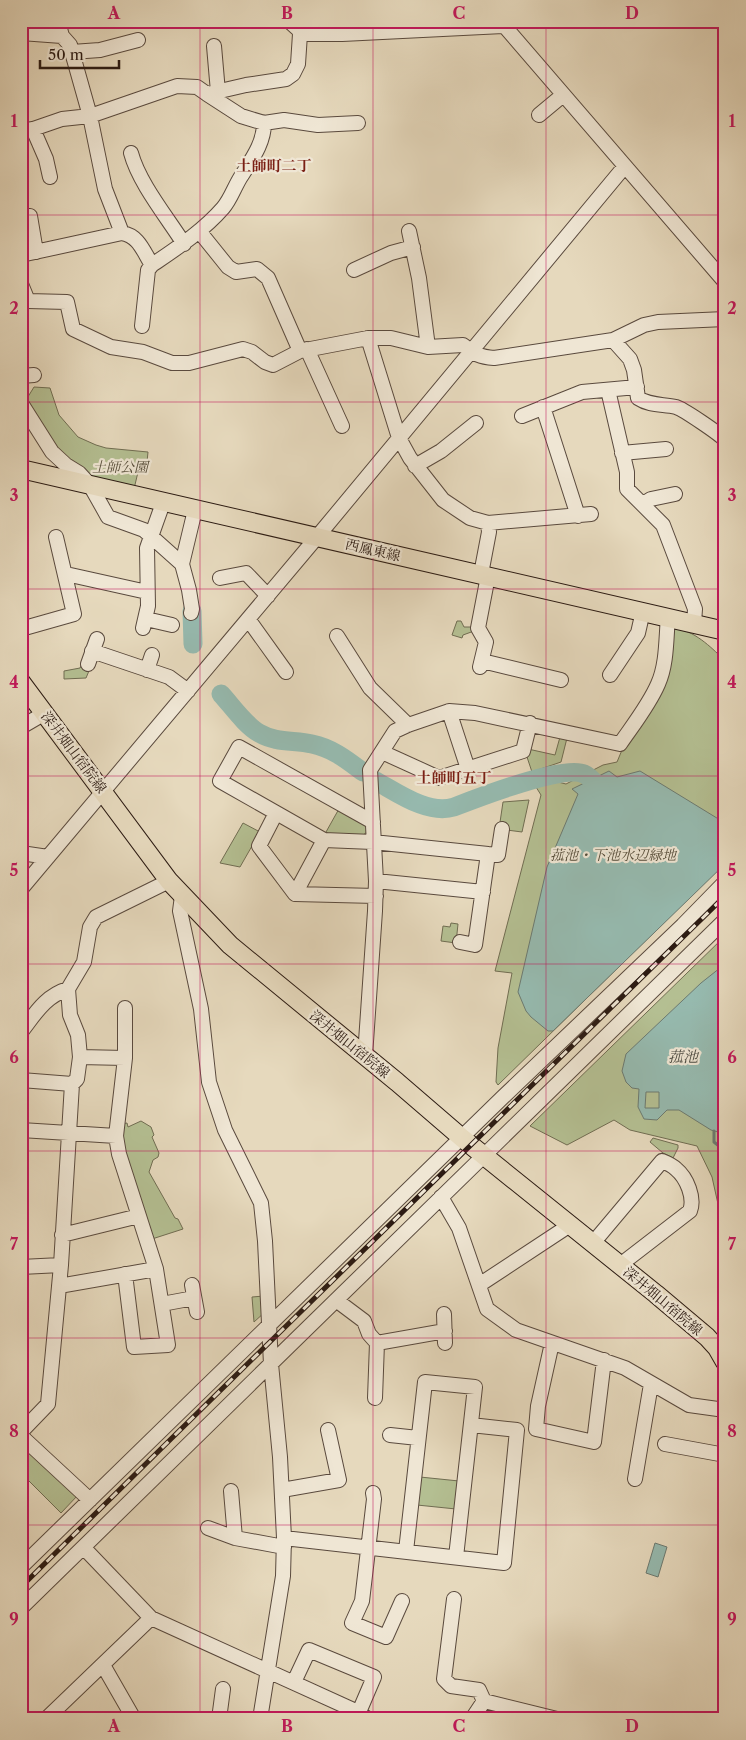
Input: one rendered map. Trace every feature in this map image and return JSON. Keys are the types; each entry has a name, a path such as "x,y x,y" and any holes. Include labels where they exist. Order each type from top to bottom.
{"main road":[{"name":"西鳳東線","path":"21,470 725,630"},
{"name":"深井畑山宿院線","path":"21,682 169,881 230,946 707,1337 717,1348 725,1362"}],"street":[{"path":"58,21 62,36 70,45 90,116 105,189 122,232"},
{"path":"212,93 246,85 286,79 293,74 298,64 300,31 289,21"},
{"path":"300,34 350,34 502,24 725,282"},
{"path":"21,33 62,36"},
{"path":"72,52 100,50 138,40"},
{"path":"212,93 214,46"},
{"path":"50,177 46,159 27,130 62,119 90,116 177,86 197,87 212,93 241,116 264,123 284,120 318,125 358,123"},
{"path":"538,115 563,95"},
{"path":"142,326 148,270 152,265 184,244 224,207 257,152 264,131 264,123"},
{"path":"131,154 144,183 184,244"},
{"path":"21,889 268,596 625,166"},
{"path":"30,216 36,252"},
{"path":"199,231 228,267 236,272 257,270 268,278 342,426"},
{"path":"409,231 419,278 428,347"},
{"path":"21,255 122,232 130,234 138,242 152,265"},
{"path":"354,270 391,253 413,247"},
{"path":"21,284 28,301 66,302 73,329 111,347 143,352 172,363 189,363 243,349 274,365 304,350 368,338 392,338 428,347 463,345 481,357 494,358 613,340 644,325 658,322 725,319"},
{"path":"368,338 399,438 410,458 443,500 470,518 488,522 585,515 543,407"},
{"path":"613,340 630,359 634,370 638,398 644,402 678,407 725,440"},
{"path":"522,416 582,392 637,387"},
{"path":"608,390 627,472 627,489 663,525 695,610 694,623"},
{"path":"21,403 52,452 66,465 79,473 90,485 108,518 140,528 152,536 182,564"},
{"path":"416,466 441,451 476,423"},
{"path":"622,453 666,449"},
{"path":"643,504 651,500 676,494"},
{"path":"163,503 147,548 147,592 144,624 172,625"},
{"path":"191,613 189,590 182,564 195,510"},
{"path":"488,522 489,532 478,628 486,642 481,664 561,680"},
{"path":"21,629 74,614 56,537"},
{"path":"220,578 246,573 268,596"},
{"path":"66,574 147,592"},
{"path":"610,675 638,633 643,611"},
{"path":"364,1056 376,896 370,770 395,731 449,711 475,713 530,723 620,744 658,684 663,667 668,617"},
{"path":"248,619 286,672"},
{"path":"337,636 370,688 408,725"},
{"path":"92,651 169,677 188,691"},
{"path":"147,670 152,655"},
{"path":"449,711 468,769"},
{"path":"21,727 45,713"},
{"path":"382,752 439,778 523,751 530,723"},
{"path":"372,822 239,748 220,781 324,840 373,842 498,855 502,829"},
{"path":"276,813 259,846 295,894"},
{"path":"295,894 324,840"},
{"path":"21,853 48,858"},
{"path":"460,942 475,945 488,854"},
{"path":"90,1500 21,1434 48,1404 61,1265 72,1084 77,1079 80,1057 78,1035 70,1015 68,989 84,962 90,927 96,917 169,881"},
{"path":"376,881 483,892"},
{"path":"21,1567 683,925 725,882"},
{"path":"295,894 376,896"},
{"path":"182,896 180,911 201,1009 209,1082 225,1130 261,1203 271,1364 282,1490 284,1542 282,1576 260,1719"},
{"path":"21,1608 725,920"},
{"path":"21,1032 39,1007 57,992 68,989"},
{"path":"125,1008 125,1058 116,1136 119,1154 156,1269 168,1345 134,1346 125,1274"},
{"path":"80,1057 125,1058"},
{"path":"21,1080 72,1084"},
{"path":"21,1130 116,1136"},
{"path":"593,1243 662,1161 676,1168 689,1188 692,1204 690,1211 620,1265"},
{"path":"441,1198 459,1228 487,1309 516,1330 625,1368 689,1405 725,1410"},
{"path":"62,1235 139,1216"},
{"path":"479,1285 570,1225"},
{"path":"21,1267 61,1265"},
{"path":"59,1286 156,1269"},
{"path":"162,1304 195,1298"},
{"path":"336,1300 364,1321 369,1334 377,1343 375,1398"},
{"path":"377,1343 445,1337 444,1314"},
{"path":"552,1343 538,1406 536,1429 594,1442 604,1360"},
{"path":"406,1551 425,1382 475,1387 456,1557"},
{"path":"635,1479 651,1384"},
{"path":"208,1528 235,1538 368,1547 504,1563 516,1430 471,1425"},
{"path":"282,1490 339,1480 328,1430"},
{"path":"390,1435 418,1438"},
{"path":"665,1444 725,1455"},
{"path":"231,1491 235,1538"},
{"path":"373,1493 374,1499 362,1600 352,1623 386,1637 402,1601"},
{"path":"84,1548 151,1618 294,1682 361,1717 374,1677 309,1650 294,1682"},
{"path":"454,1599 444,1679 451,1686 479,1690 484,1701"},
{"path":"46,1719 151,1618"},
{"path":"102,1665 134,1719"},
{"path":"219,1719 223,1689"},
{"path":"472,1719 484,1701"},
{"path":"484,1701 557,1719"}],"green space":[{"name":"土師公園","path":"34,387 50,388 59,415 78,437 106,448 148,452 147,462 138,472 134,489 86,477 52,448 26,400"},
{"path":"457,621 461,621 464,627 473,627 474,631 463,635 462,638 452,635"},
{"name":"菰池・下池水辺緑地","path":"672,629 692,634 710,647 720,656 720,659 725,661 725,863 498,1085 496,1082 498,1048 512,973 495,971 541,795 536,787 558,782 566,784 603,765 617,762 622,750 637,729"},
{"path":"83,662 91,666 86,678 64,679 64,671 80,668"},
{"path":"560,737 567,738 561,762 532,772 526,754 528,749 555,755"},
{"path":"529,800 522,832 499,829 503,802"},
{"path":"340,807 367,822 367,832 363,835 333,836 326,832"},
{"path":"243,823 260,832 240,867 220,863"},
{"path":"451,923 458,924 456,943 441,941 443,926 450,927"},
{"path":"725,936 725,1223 718,1204 712,1177 697,1146 630,1130 614,1120 567,1145 530,1126"},
{"path":"141,1121 151,1127 154,1135 152,1137 159,1153 158,1157 153,1160 149,1172 183,1229 152,1239 119,1138 121,1124 127,1123 128,1127"},
{"path":"653,1138 678,1145 673,1158 663,1153 650,1142"},
{"path":"264,1296 265,1312 254,1322 252,1297"},
{"path":"21,1444 78,1495 61,1513 21,1473"},
{"path":"420,1477 459,1481 456,1509 417,1505"},
{"path":"486,1708 531,1719 477,1719"}],"water":[{"path":"609,771 617,777 640,771 725,823 725,864 553,1031 548,1031 526,1011 518,992 547,867 578,794 572,789"},
{"name":"菰池","path":"725,964 725,1134 711,1130 679,1110 667,1110 657,1120 644,1119 638,1107 639,1089 632,1088 626,1082 622,1071 626,1054 701,983","holes":["646,1092 659,1092 659,1108 645,1108"]},
{"path":"655,1543 667,1547 658,1577 646,1573"}],"waterway":[{"path":"192,611 193,644"},
{"path":"221,694 244,720 259,733 278,740 312,744 326,748 363,772"},
{"path":"376,781 413,802 444,809 520,783 574,772 591,778 607,800"},
{"path":"714,1131 714,1142 725,1151"}],"railway":[{"path":"21,1587 725,896"}],"district":[{"name":"土師町二丁","path":"274,166"},
{"name":"土師町五丁","path":"454,778"}]}
